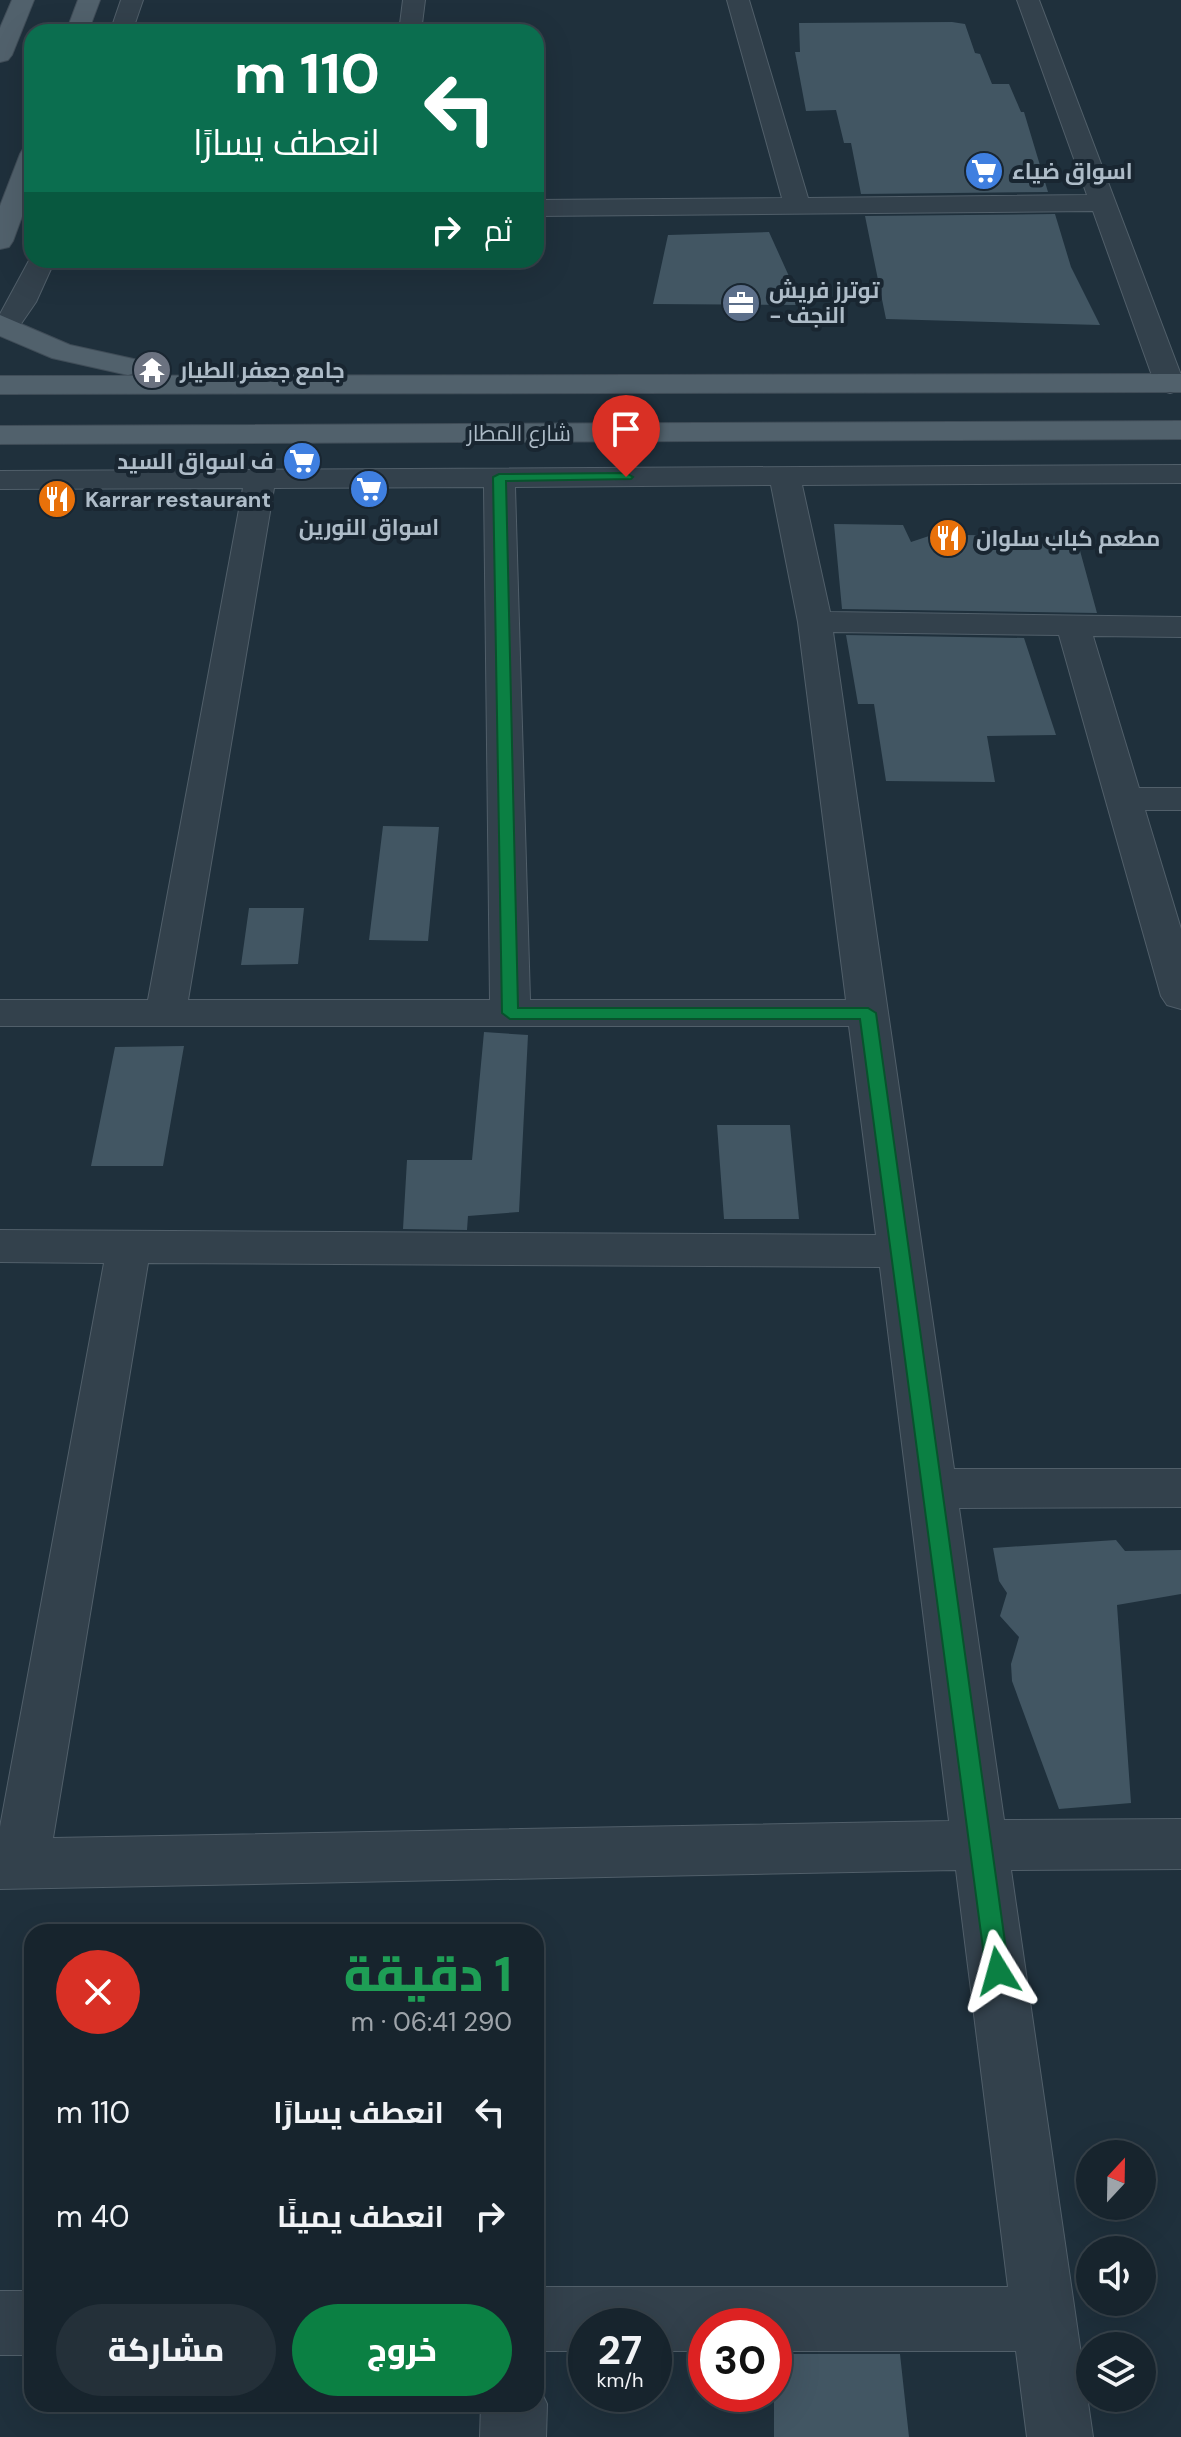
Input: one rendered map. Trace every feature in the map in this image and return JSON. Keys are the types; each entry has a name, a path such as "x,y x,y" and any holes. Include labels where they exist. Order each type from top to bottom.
{"main road":[{"path":"0,55 23,0"},
{"path":"80,24 89,0"},
{"path":"0,159 24,154"},
{"path":"0,241 9,190 24,166"},
{"path":"2,326 62,352 216,384"},
{"name":"شارع المطار","path":"0,385 1176,384"},
{"name":"شارع المطار","path":"0,435 1181,430"}],"street":[{"path":"124,24 132,0"},
{"path":"411,24 414,0"},
{"path":"738,0 797,206"},
{"path":"1028,0 1176,384"},
{"path":"544,208 1104,203"},
{"path":"2,326 22,302 38,268"},
{"path":"0,480 1181,474"},
{"path":"785,476 815,622 1060,2437"},
{"path":"499,477 510,1013"},
{"path":"166,1013 260,479"},
{"path":"815,622 1181,627"},
{"path":"1073,625 1181,993"},
{"path":"1123,799 1181,799"},
{"path":"0,1013 868,1013"},
{"path":"0,1246 900,1251"},
{"path":"129,1246 10,1864 981,1845 1181,1844"},
{"path":"933,1489 1181,1488"},
{"path":"544,2319 1044,2319"},
{"path":"0,2323 24,2323"},
{"path":"513,2437 514,2412"}],"building":[{"path":"799,23 965,24 975,53 980,54 992,84 1009,84 1021,112 1024,112 1048,192 861,194 851,143 844,143 836,110 806,111 795,52 800,52"},
{"path":"1055,214 1071,267 1100,325 886,319 865,216"},
{"path":"769,232 802,305 653,304 668,235"},
{"path":"834,524 903,525 911,542 959,526 961,535 1076,536 1097,613 842,609"},
{"path":"846,635 1024,638 1056,735 987,736 995,782 886,781 874,704 858,704"},
{"path":"383,826 439,827 428,941 369,940"},
{"path":"249,908 304,908 298,964 241,965"},
{"path":"484,1032 528,1035 519,1212 468,1216 467,1230 403,1229 407,1160 472,1160"},
{"path":"184,1046 163,1166 91,1166 115,1047"},
{"path":"717,1125 790,1125 799,1219 724,1219"},
{"path":"1116,1540 1125,1551 1181,1550 1181,1594 1117,1605 1131,1803 1059,1809 1012,1681 1011,1664 1019,1637 1000,1616 1007,1593 999,1581 993,1548"},
{"path":"792,2354 900,2354 909,2437 774,2437 774,2412 792,2412"}],"place":[{"name":"اسواق ضياء","path":"984,171"},
{"name":"توترز فريش - النجف","path":"741,303"},
{"name":"جامع جعفر الطيار","path":"152,370"},
{"name":"ف اسواق السيد","path":"302,461"},
{"name":"اسواق النورين","path":"369,489"},
{"name":"Karrar restaurant","path":"57,499"},
{"name":"مطعم كباب سلوان","path":"948,538"}],"route":[{"path":"626,477 499,477 510,1013 868,1013 998,1971"}]}
